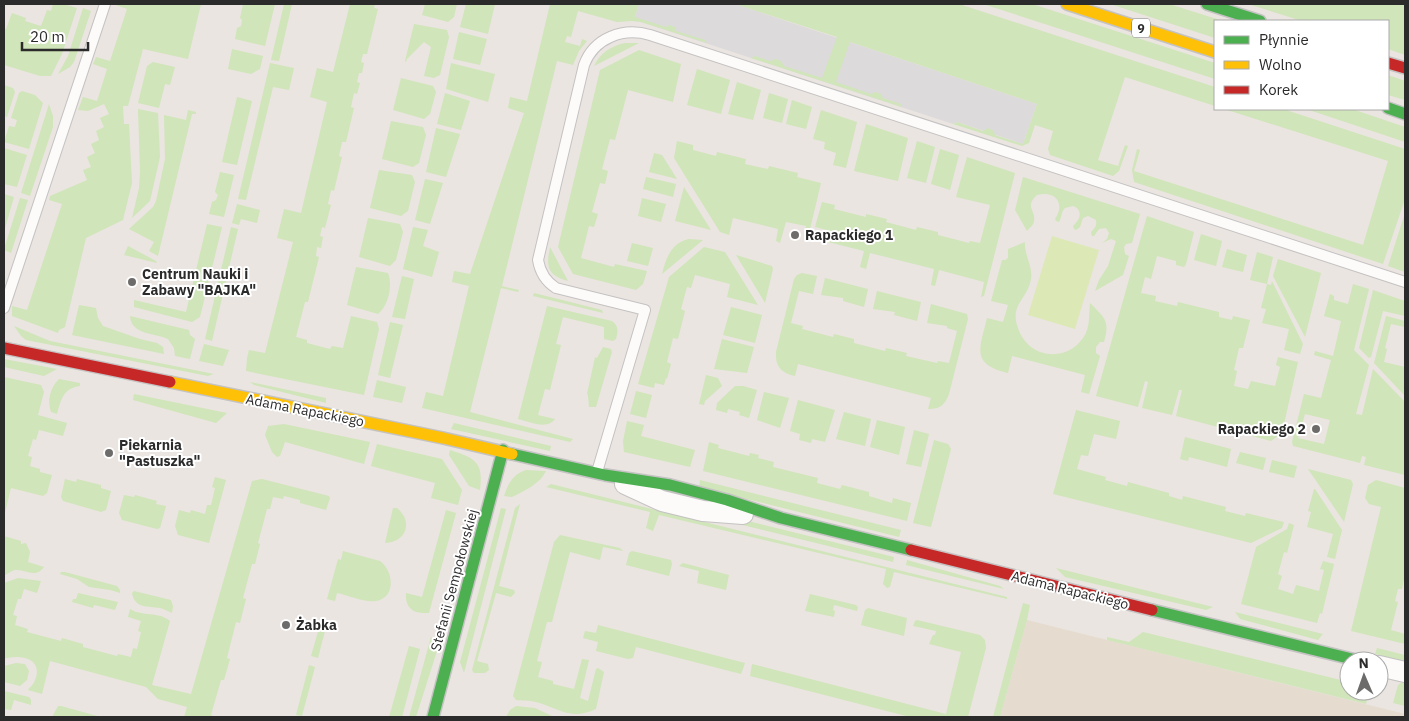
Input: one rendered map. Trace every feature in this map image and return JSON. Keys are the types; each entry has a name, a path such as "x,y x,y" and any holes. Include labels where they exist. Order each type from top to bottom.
{"street":[{"name":"9","path":"1067,4 1214,52"},
{"path":"1206,4 1257,20"},
{"path":"1389,63 1405,68"},
{"path":"1389,108 1405,114"},
{"name":"Adama Rapackiego","path":"4,348 503,450 601,474 657,500 688,508 781,518 1339,656"},
{"name":"Stefanii Sempołowskiej","path":"433,717 503,450"},
{"path":"1389,668 1405,672"}],"lane":[{"path":"4,308 105,4"},
{"path":"601,474 644,310 556,288 542,275 538,260 584,65 590,53 599,43 621,33 637,32 650,35 1405,282"}],"shaded area":[{"path":"639,4 735,4 1037,104 1023,144 957,122 953,124 641,22 635,17"},
{"path":"1027,620 1339,698 1339,701 1353,701 1405,714 1405,717 1000,717"}],"green space":[{"path":"53,4 63,4 77,8 62,54 51,76 40,76 4,65 4,29 6,29 12,13 26,18 25,21 41,26 47,10 51,11"},
{"path":"113,4 201,4 188,59 143,49 128,106 123,106 124,124 129,124 132,183 123,220 86,238 65,327 59,330 58,333 12,316 12,306 27,310 62,204 49,200 50,196 87,180 83,170 91,167 87,157 95,153 91,144 99,140 96,131 104,127 100,118 109,114 104,104 88,111 78,110 83,97 97,101 107,69 93,64 96,57 110,61 127,9"},
{"path":"243,4 275,4 265,46 235,39 237,28 241,26 242,20 240,18"},
{"path":"284,4 292,4 279,61 271,60"},
{"path":"350,4 375,4 374,8 378,9 367,54 363,54 361,62 364,63 362,73 359,73 357,82 360,83 357,94 354,93 351,107 354,108 346,142 342,142 339,156 342,157 334,191 331,190 328,204 331,205 325,228 322,227 320,236 323,237 321,248 317,247 316,256 319,257 308,302 305,302 296,337 307,340 307,343 330,349 332,346 343,348 351,316 377,322 379,329 364,395 246,371 249,350 265,353 293,242 277,238 284,209 301,213 327,102 310,97 317,68 333,72"},
{"path":"425,4 457,4 454,17 448,22 422,15"},
{"path":"466,4 495,4 488,34 460,27"},
{"path":"550,4 639,4 635,17 666,27 669,25 675,27 676,31 705,40 707,43 641,22 617,22 578,11 571,37 567,36 565,42 580,46 582,39 587,41 579,51 573,65 557,61 502,286 519,290 518,292 501,288 470,412 573,439 570,442 422,408 426,392 443,396 469,286 452,282 454,271 470,274 524,113 508,108 510,97 527,101"},
{"path":"735,4 959,4 1214,87 1214,106 1125,77 1098,160 1118,166 1125,145 1128,146 1119,171 1113,176 1050,155 1048,149 1053,131 1035,125 1029,143 1022,146 953,124 957,122 983,131 988,128 994,131 995,135 1023,144 1037,104 850,42 836,82 871,94 875,92 881,94 883,98 901,104 902,107 751,58 755,56 770,61 776,59 781,61 784,66 822,78 837,37"},
{"path":"983,4 1032,4 1214,63 1214,79"},
{"path":"1110,4 1169,4 1220,20 1214,20 1214,38"},
{"path":"1248,4 1405,4 1405,55 1389,49 1389,20 1299,20"},
{"path":"83,8 91,11 74,62 70,67 58,74 68,56"},
{"path":"414,24 447,30 449,37 440,75 434,78 424,76 431,47 424,42 405,61"},
{"path":"459,32 487,39 480,65 453,59"},
{"path":"625,43 639,43 594,66 599,57 606,51"},
{"path":"232,49 263,56 260,69 251,74 228,69"},
{"path":"639,50 681,64 673,102 628,90 615,140 610,139 602,169 608,171 605,184 600,183 592,212 598,214 594,227 589,226 581,258 614,267 615,264 647,271 643,284 636,290 573,274 558,247 600,70"},
{"path":"153,62 175,67 170,85 165,84 159,108 138,103 147,66"},
{"path":"270,63 294,68 289,90 273,87 246,200 238,199"},
{"path":"451,63 495,74 488,102 446,89"},
{"path":"697,69 730,80 721,114 687,105"},
{"path":"1389,75 1405,81 1405,100 1389,95"},
{"path":"401,78 433,86 436,92 430,114 424,119 393,110"},
{"path":"737,82 761,90 753,120 728,114"},
{"path":"4,85 13,88 15,92 7,117 4,116"},
{"path":"22,91 35,95 43,103 29,149 4,142 9,126 15,127 17,120 11,118 19,93"},
{"path":"445,93 470,101 461,130 437,124"},
{"path":"769,93 788,99 782,123 763,118"},
{"path":"237,97 252,101 237,165 222,162"},
{"path":"792,100 812,107 806,129 786,124"},
{"path":"49,104 53,116 53,127 30,196 21,193"},
{"path":"138,109 158,113 160,157 150,201 132,218 139,188 140,172"},
{"path":"188,110 196,112 196,114 192,114 158,256 149,251 154,242 129,229 153,207 156,201 165,159 164,115 186,120"},
{"path":"821,110 857,122 846,168 833,165 836,153 824,149 825,142 813,139"},
{"path":"1227,110 1286,110 1405,149 1405,199 1383,264 1134,182 1132,170 1137,149 1140,150 1134,171 1363,245 1388,161"},
{"path":"1309,110 1355,110 1405,127 1405,142"},
{"path":"391,121 423,127 426,135 419,163 413,167 382,159"},
{"path":"866,124 908,138 898,181 854,171"},
{"path":"436,128 460,134 446,177 426,172"},
{"path":"677,141 693,145 693,150 716,156 717,152 746,159 745,164 768,169 769,166 798,173 797,177 821,183 810,229 805,229 806,226 786,222 780,243 776,241 778,229 733,218 729,235 720,232 674,158"},
{"path":"917,141 935,147 926,183 907,178"},
{"path":"4,148 27,155 17,187 4,184"},
{"path":"940,149 959,155 950,190 931,184"},
{"path":"654,153 662,155 677,179 649,172"},
{"path":"967,157 1015,173 984,296 981,297 984,282 939,270 935,286 931,285 934,269 870,253 866,269 860,267 864,251 824,241 827,230 815,227 822,202 835,205 834,209 866,217 866,214 887,219 886,222 916,230 917,227 938,232 938,235 969,243 970,241 980,243 990,205 956,197"},
{"path":"379,170 412,175 415,182 408,211 401,216 370,208"},
{"path":"220,172 234,175 224,217 209,214 212,202 216,200 218,195 215,192"},
{"path":"646,177 676,184 673,197 643,189"},
{"path":"1023,177 1140,214 1132,243 1126,244 1124,247 1125,254 1129,256 1123,275 1095,291 1099,280 1108,266 1116,241 1111,239 1102,243 1107,239 1109,233 1106,228 1099,229 1092,236 1091,232 1095,227 1096,220 1088,216 1083,218 1080,227 1076,230 1074,229 1073,226 1078,220 1080,213 1073,206 1065,208 1059,222 1056,221 1059,203 1054,196 1043,194 1037,195 1033,199 1031,206 1034,222 1027,231 1015,210"},
{"path":"425,179 443,183 430,224 415,220"},
{"path":"684,187 711,230 675,221"},
{"path":"4,194 14,197 4,232"},
{"path":"20,198 28,200 11,253 4,249"},
{"path":"642,198 666,204 661,222 638,216"},
{"path":"237,204 260,210 257,223 241,219 239,225 232,223"},
{"path":"1405,213 1405,272 1388,266"},
{"path":"1147,216 1194,232 1184,267 1176,265 1176,261 1157,256 1151,279 1145,277 1141,293 1156,296 1155,301 1177,306 1178,302 1219,312 1219,317 1232,320 1233,316 1250,320 1243,348 1239,348 1234,370 1237,371 1234,386 1248,389 1251,381 1275,386 1280,367 1276,365 1278,357 1298,362 1282,433 1271,441 1176,416 1182,390 1179,390 1172,415 1142,408 1148,382 1145,381 1138,407 1096,396"},
{"path":"368,218 400,224 403,232 396,260 390,266 359,257"},
{"path":"207,224 222,227 200,317 192,322 134,307 134,300 186,312"},
{"path":"231,227 238,229 212,341 205,339"},
{"path":"413,227 428,230 423,246 439,252 432,277 403,269"},
{"path":"1201,234 1222,241 1216,266 1194,260"},
{"path":"1052,236 1099,250 1075,329 1028,315"},
{"path":"689,239 703,240 662,274 670,252 678,244"},
{"path":"1025,242 1031,279 1017,307 1016,320 1023,339 1031,347 1040,352 1050,354 1071,350 1086,333 1089,322 1090,303 1105,320 1106,335 1104,342 1100,342 1096,347 1096,353 1100,356 1089,394 1081,392 1085,375 1012,356 1008,373 988,365 983,360 981,346 987,318 1003,322 1008,305 991,301 1002,260 1008,258 1008,249"},
{"path":"632,243 653,248 648,266 627,261"},
{"path":"128,246 156,261 157,263 124,255"},
{"path":"550,247 568,281 552,273 548,265"},
{"path":"704,247 725,252 758,305 727,297 730,284 695,275 691,288 687,287 681,309 685,311 678,339 673,338 667,362 671,364 664,385 655,383 654,388 638,384 669,277"},
{"path":"1227,249 1247,255 1243,272 1222,267"},
{"path":"1257,252 1273,257 1267,284 1250,280"},
{"path":"736,255 772,266 773,269 765,303"},
{"path":"1278,259 1321,273 1305,337 1273,276"},
{"path":"356,267 388,273 389,295 378,314 347,305"},
{"path":"802,273 817,276 813,294 799,291 791,323 803,326 802,329 833,337 834,334 854,339 854,343 885,351 886,348 907,353 906,356 937,363 938,361 949,363 957,331 947,328 947,326 927,323 931,304 967,314 968,319 949,394 944,404 928,409 931,398 798,364 795,376 783,371 778,365 776,352 794,279"},
{"path":"402,276 414,279 405,319 392,317"},
{"path":"825,278 868,289 864,307 843,301 843,298 821,295"},
{"path":"1272,281 1303,344 1300,354 1284,350 1289,329 1262,323 1266,309 1261,308 1267,284 1271,285"},
{"path":"1353,284 1369,289 1354,350 1369,365 1356,414 1362,415 1373,369 1405,402 1405,475 1364,465 1366,457 1362,456 1360,463 1293,446 1292,442 1304,394 1321,398 1331,360 1314,355 1315,351 1333,356 1341,321 1324,316 1330,294 1334,296 1334,300 1348,304","holes":["1305,414 1330,420 1324,444 1298,438"]},
{"path":"1373,290 1405,301 1405,316 1383,311 1371,357 1369,358 1359,348"},
{"path":"877,291 921,302 917,321 894,315 895,312 873,309"},
{"path":"534,293 602,310 603,313 533,296"},
{"path":"79,305 96,308 98,318 103,326 157,343 163,347 164,354 72,335"},
{"path":"547,306 612,321 617,327 617,332 616,339 613,341 604,339 604,327 563,317 556,344 561,345 550,390 545,389 538,415 555,419 543,425 518,419"},
{"path":"731,307 762,315 755,343 723,335"},
{"path":"130,316 189,330 190,335 195,339 190,359 175,356 174,348 168,339 139,330 131,322"},
{"path":"1386,316 1405,321 1405,327 1391,324 1385,348 1387,349 1384,362 1405,367 1405,396 1374,363"},
{"path":"390,322 403,325 390,378 378,375"},
{"path":"14,326 50,341 214,374 208,376 26,340"},
{"path":"722,339 754,347 747,373 714,369"},
{"path":"204,344 229,350 223,366 199,361"},
{"path":"603,347 611,349 612,352 596,407 589,407 587,394 595,357 597,358"},
{"path":"4,359 57,369 44,376 4,367"},
{"path":"706,375 718,378 722,386 705,401 704,405 699,404"},
{"path":"4,377 41,385 44,392 38,415 67,423 63,436 39,430 36,440 33,439 28,456 32,457 30,466 40,469 40,472 52,475 47,493 43,496 11,488 4,517"},
{"path":"59,379 80,383 80,386 66,392 57,414 51,412 49,399 53,386"},
{"path":"377,380 406,387 402,403 373,397"},
{"path":"250,382 326,398 326,403 254,385"},
{"path":"735,386 757,390 749,418 739,415 740,412 728,409 727,413 716,410 717,403"},
{"path":"636,391 652,395 646,418 630,414"},
{"path":"764,392 789,398 780,428 757,420"},
{"path":"134,394 227,413 216,423 133,400"},
{"path":"798,400 835,410 825,442 812,439 811,443 799,440 800,434 790,431"},
{"path":"1076,410 1120,421 1116,439 1094,434 1088,456 1081,455 1077,469 1106,477 1105,480 1127,486 1128,482 1169,493 1169,496 1182,500 1183,496 1226,507 1225,511 1245,516 1246,513 1284,522 1282,528 1251,543 1053,494"},
{"path":"844,412 871,419 865,446 836,439"},
{"path":"877,420 905,427 899,455 870,447"},
{"path":"627,421 644,425 641,436 695,450 690,467 624,452 623,441"},
{"path":"454,423 551,446 550,451 451,429"},
{"path":"284,424 370,442 364,464 285,442 280,456 277,457 272,452 265,435 268,426"},
{"path":"914,430 929,434 921,467 906,464"},
{"path":"1185,437 1231,449 1227,467 1189,457 1188,461 1180,459"},
{"path":"934,440 948,444 951,449 931,527 913,523"},
{"path":"709,442 719,445 718,448 749,456 750,453 759,455 758,458 774,462 773,467 818,478 817,483 840,489 842,485 869,492 869,496 892,503 893,498 911,503 907,521 703,471"},
{"path":"377,444 442,459 462,490 458,505 431,498 435,483 371,466"},
{"path":"450,450 476,462 479,467 481,480 480,490 469,486 449,455"},
{"path":"1240,452 1266,458 1263,470 1236,463"},
{"path":"1272,460 1297,466 1294,478 1269,472"},
{"path":"1308,469 1351,480 1353,484 1344,522"},
{"path":"526,470 546,471 540,480 526,490 512,497 504,496 512,480"},
{"path":"215,477 226,480 209,543 178,535 175,526 179,510 190,513 191,510 205,514 207,505 211,505 215,488 212,487"},
{"path":"65,479 76,482 77,479 101,485 101,488 111,491 106,510 101,512 63,501 61,497"},
{"path":"262,479 329,496 330,498 326,510 300,503 300,500 284,496 283,499 273,497 270,509 267,509 258,543 260,544 255,564 252,564 243,598 246,599 240,623 236,622 227,658 230,659 224,680 221,680 211,715 215,717 184,717 187,707 158,699 146,687 50,661 42,694 28,690 37,673 33,662 16,657 4,659 4,583 18,578 41,581 37,593 24,589 21,599 18,599 13,615 17,616 15,625 28,629 27,632 61,641 62,638 83,644 83,647 117,656 118,654 131,657 133,648 137,649 141,632 138,631 141,621 128,617 130,609 140,613 161,616 170,621 152,685 191,694 252,481"},
{"path":"700,480 901,530 899,537 699,487"},
{"path":"1376,480 1405,488 1405,575 1402,589 1398,589 1395,601 1398,602 1391,630 1405,634 1405,644 1351,631 1381,507 1369,504 1365,498 1368,485"},
{"path":"551,484 1007,597 1007,599 894,572 890,587 887,588 883,584 886,569 659,515 653,531 646,528 650,512 546,487"},
{"path":"1314,489 1342,530 1335,559 1327,557 1333,534 1307,527 1311,512 1308,511"},
{"path":"124,495 134,497 135,495 157,501 156,504 166,506 160,528 157,529 122,520 119,513"},
{"path":"520,504 499,586 514,590 515,593 511,597 496,593 477,661 488,664 489,670 485,673 474,673 472,670 515,508"},
{"path":"393,508 397,508 402,513 405,519 405,530 398,539 385,543"},
{"path":"501,508 506,509 464,673 460,662"},
{"path":"446,510 456,513 429,613 419,613 409,607 406,593 422,597"},
{"path":"718,519 748,521 894,557 893,562"},
{"path":"1289,523 1294,525 1287,553 1284,552 1278,574 1282,576 1278,589 1293,594 1296,585 1319,591 1324,570 1320,569 1323,561 1334,564 1322,614 1320,613 1317,623 1241,604 1256,547 1287,529"},
{"path":"560,535 620,548 623,551 603,547 600,560 570,552 552,622 547,622 537,661 542,662 538,677 553,681 553,684 574,689 582,659 589,660 580,698 588,701 596,669 598,668 604,672 596,709 579,714 572,714 533,701 516,700 513,696 554,542"},
{"path":"4,536 21,541 21,544 26,543 30,552 28,562 44,567 41,571 30,573 15,570 4,576"},
{"path":"343,551 380,561 385,565 391,584 387,595 382,599 372,601 337,593 335,601 327,599 338,559 341,560"},
{"path":"632,551 671,560 669,576 626,565 629,553"},
{"path":"907,560 1000,586 1004,589 906,565"},
{"path":"683,563 729,575 726,590 697,583 699,571 679,566"},
{"path":"1056,568 1213,607 1206,610 1065,577"},
{"path":"61,572 117,586 120,593 89,587 77,579 60,574"},
{"path":"134,591 171,600 173,606 172,613 160,608 139,604 132,593"},
{"path":"78,593 118,602 115,610 94,605 93,608 72,602 73,599 76,599"},
{"path":"810,594 856,605 858,607 857,611 834,605 834,617 805,611"},
{"path":"1023,603 1030,605 1027,620 1000,717 993,717"},
{"path":"868,608 907,618 904,636 861,625 865,610"},
{"path":"1235,612 1323,634 1318,640 1240,619"},
{"path":"917,620 980,635 985,640 986,648 968,717 910,717 750,676 752,664 946,714 961,652 929,644 936,631 913,626"},
{"path":"321,621 327,623 318,658 311,656"},
{"path":"598,625 745,663 741,674 636,647 633,658 628,659 596,651 598,642 583,638 585,631 596,633"},
{"path":"1143,632 1339,680 1339,697 1107,640 1107,637 1129,642"},
{"path":"431,637 437,645 437,651 416,717 409,717"},
{"path":"409,646 420,649 402,717 389,717"},
{"path":"1377,648 1389,651 1376,651"},
{"path":"1389,651 1405,655 1405,662 1389,658"},
{"path":"16,663 25,664 29,671 27,680 20,686 4,682 4,666"},
{"path":"309,665 315,667 302,716 296,715"},
{"path":"1405,683 1405,706 1393,703 1398,685"},
{"path":"4,691 29,697 31,705 14,700 11,710 4,709"},
{"path":"1354,701 1367,701 1366,704"},
{"path":"58,706 61,706 101,717 52,717"},
{"path":"516,706 535,708 554,717 506,717 510,710"}],"traffic: fast":[{"path":"1207,4 1257,20"},
{"path":"1389,108 1405,114"},
{"path":"433,717 503,450"},
{"path":"512,454 605,475 670,485 727,500 781,518 911,550"},
{"path":"1152,610 1339,656"}],"traffic: slow":[{"path":"1067,4 1214,52"},
{"path":"170,382 512,454"}],"traffic: jam":[{"path":"1389,63 1405,68"},
{"path":"4,348 170,382"},
{"path":"911,550 1152,610"}],"place":[{"name":"Rapackiego 1","path":"795,235"},
{"name":"Centrum Nauki i Zabawy \"BAJKA\"","path":"132,282"},
{"name":"Rapackiego 2","path":"1316,429"},
{"name":"Piekarnia \"Pastuszka\"","path":"109,453"},
{"name":"Żabka","path":"286,625"}]}
